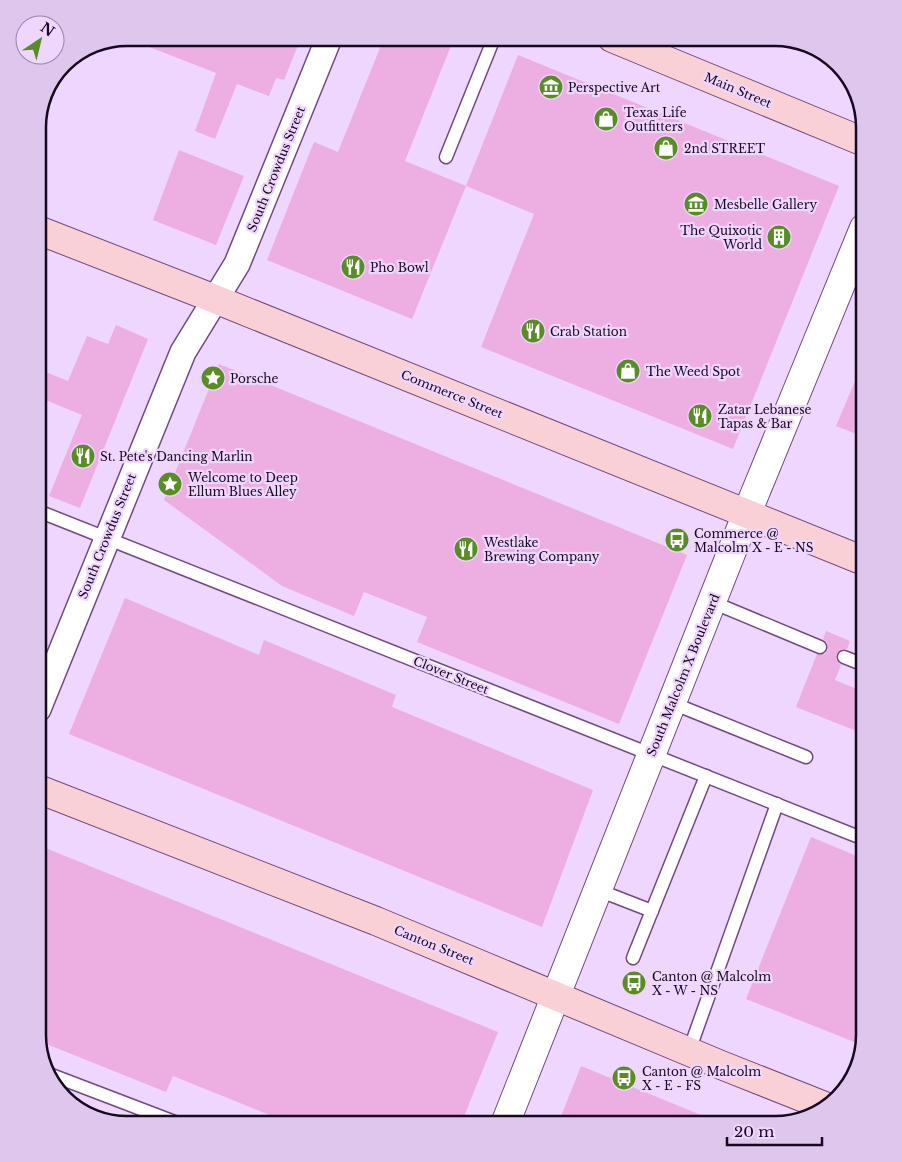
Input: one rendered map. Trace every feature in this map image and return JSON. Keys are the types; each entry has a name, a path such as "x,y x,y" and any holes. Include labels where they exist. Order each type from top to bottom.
{"main road":[{"name":"Main Street","path":"631,46 856,139"},
{"name":"Commerce Street","path":"46,233 215,299 856,558"},
{"name":"Canton Street","path":"46,792 376,921 818,1103"}],"street":[{"name":"South Crowdus Street","path":"46,689 182,352 240,255 326,46"},
{"name":"South Malcolm X Boulevard","path":"508,1116 747,513 856,247"}],"lane":[{"path":"446,156 491,46"},
{"name":"Clover Street","path":"46,513 856,836"},
{"path":"712,602 820,647"},
{"path":"844,657 856,662"},
{"path":"672,704 806,757"},
{"path":"633,958 706,776"},
{"path":"688,1051 778,804"},
{"path":"598,890 652,911"},
{"path":"59,1078 159,1116"}],"building":[{"path":"147,46 298,46 284,80 276,78 269,96 237,84 215,139 195,131 216,73"},
{"path":"381,46 451,46 405,161 466,186 412,319 267,260 314,142 338,152"},
{"path":"518,55 839,186 733,449 481,347 534,214 466,186"},
{"path":"179,150 244,176 216,245 153,220"},
{"name":"St. Pete's Dancing Marlin","path":"116,325 148,339 80,508 49,496 82,415 46,400 46,372 68,381 87,336 108,344"},
{"path":"219,364 687,555 619,724 417,642 427,617 364,592 354,616 282,586 164,500"},
{"path":"856,379 856,434 836,426"},
{"path":"125,598 259,655 264,640 396,695 392,707 593,790 542,927 69,734"},
{"path":"826,631 850,641 847,649 842,649 837,654 836,659 841,665 835,680 856,689 856,731 796,707 817,654 825,654 828,650 827,642 823,639"},
{"path":"811,837 856,856 855,1042 746,999"},
{"path":"46,848 498,1032 464,1116 272,1116 173,1076 166,1092 47,1044"},
{"path":"581,1066 703,1116 561,1116"}],"place":[{"name":"Perspective Art","path":"551,87"},
{"name":"Texas Life Outfitters","path":"606,119"},
{"name":"2nd STREET","path":"666,148"},
{"name":"Mesbelle Gallery","path":"696,204"},
{"name":"The Quixotic World","path":"779,237"},
{"name":"Pho Bowl","path":"353,267"},
{"name":"Crab Station","path":"533,331"},
{"name":"The Weed Spot","path":"628,371"},
{"name":"Porsche","path":"213,378"},
{"name":"Zatar Lebanese Tapas & Bar","path":"700,416"},
{"name":"St. Pete's Dancing Marlin","path":"83,456"},
{"name":"Welcome to Deep Ellum Blues Alley","path":"170,484"},
{"name":"Commerce @ Malcolm X - E - NS","path":"677,540"},
{"name":"Westlake Brewing Company","path":"466,549"},
{"name":"Canton @ Malcolm X - W - NS","path":"634,983"},
{"name":"Canton @ Malcolm X - E - FS","path":"624,1078"}]}
